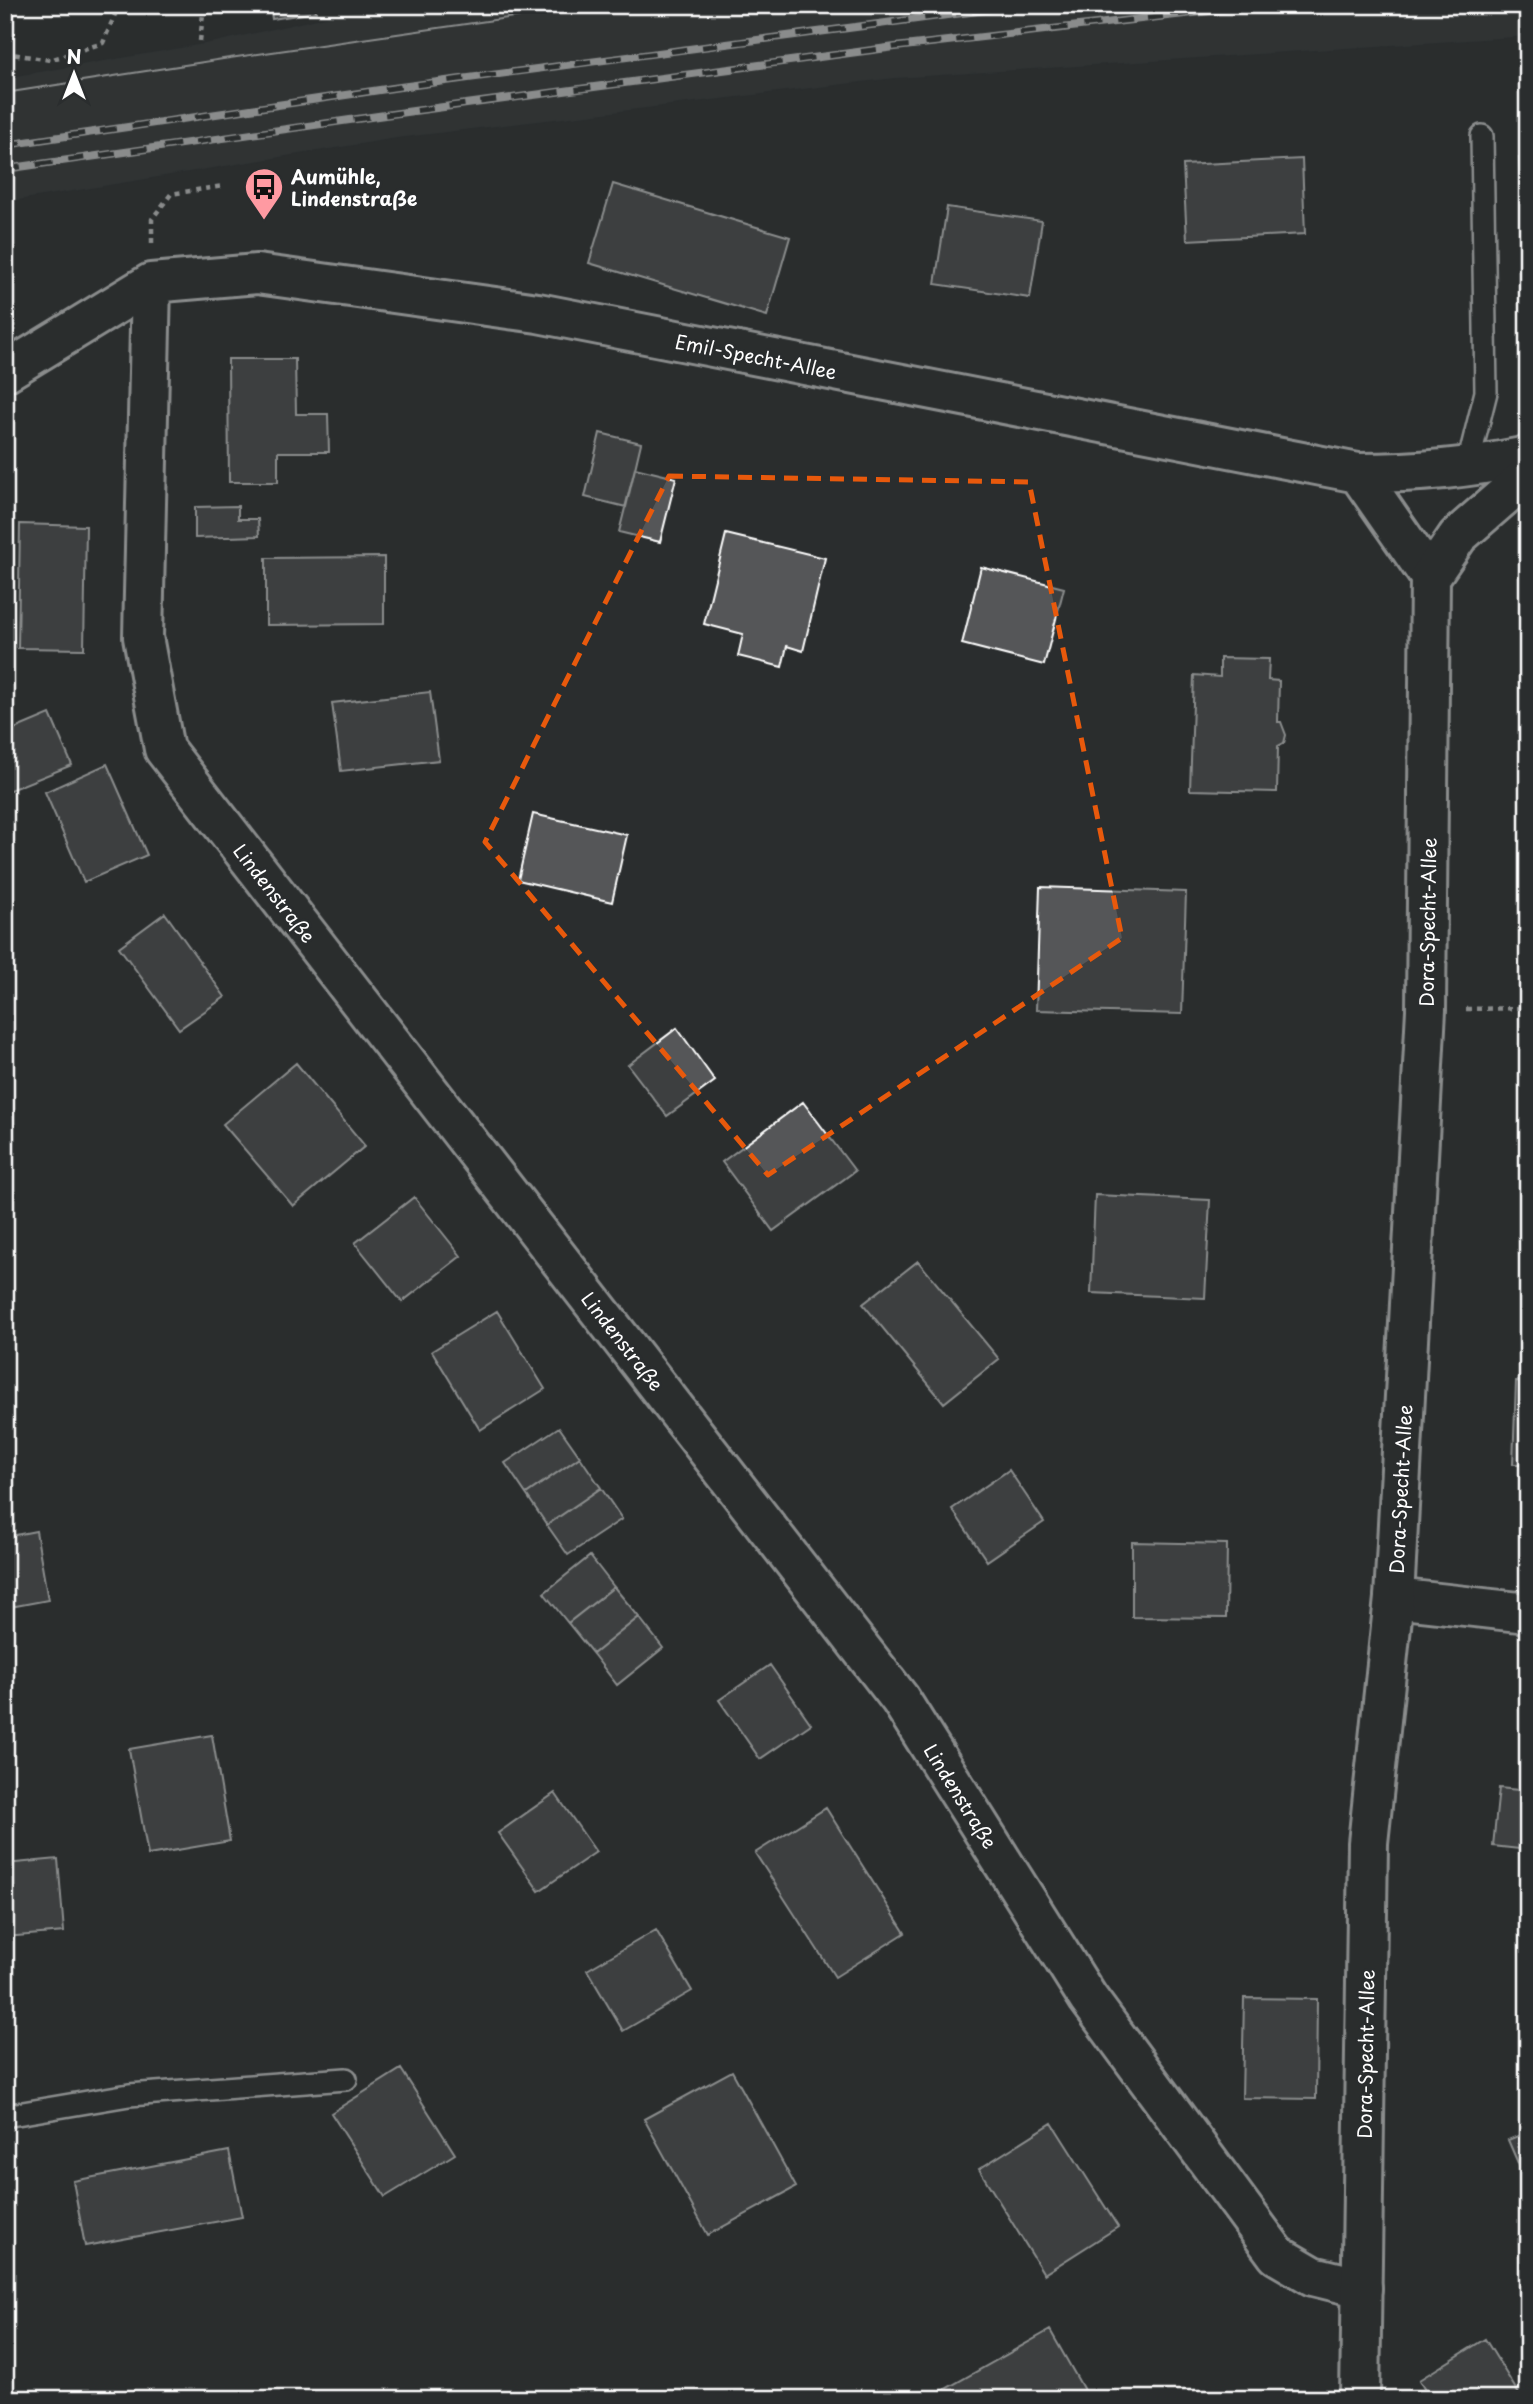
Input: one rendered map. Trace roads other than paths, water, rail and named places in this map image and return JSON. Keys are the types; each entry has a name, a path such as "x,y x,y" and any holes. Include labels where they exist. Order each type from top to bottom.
{"street":[{"name":"Emil-Specht-Allee","path":"150,283 257,274 538,313 1358,473 1411,473 1467,468 1528,456"},
{"path":"5,372 150,283"},
{"name":"Lindenstraße","path":"150,283 143,637 164,749 900,1699 1088,1998 1277,2255 1313,2276 1362,2288"},
{"path":"1358,473 1430,578 1458,537 1528,475"},
{"name":"Dora-Specht-Allee","path":"1360,2399 1368,1843 1394,1598 1426,1010 1430,578"},
{"path":"1394,1598 1528,1613"}],"lane":[{"path":"1467,468 1486,392 1482,136"},
{"path":"5,2116 129,2095 346,2079"}],"tram line":[{"path":"5,93 598,5"}],"railway":[{"path":"5,145 400,87 1023,5"},
{"path":"5,169 895,47 1263,5"}],"place":[{"name":"Aumühle, Lindenstraße","path":"264,221"}]}
